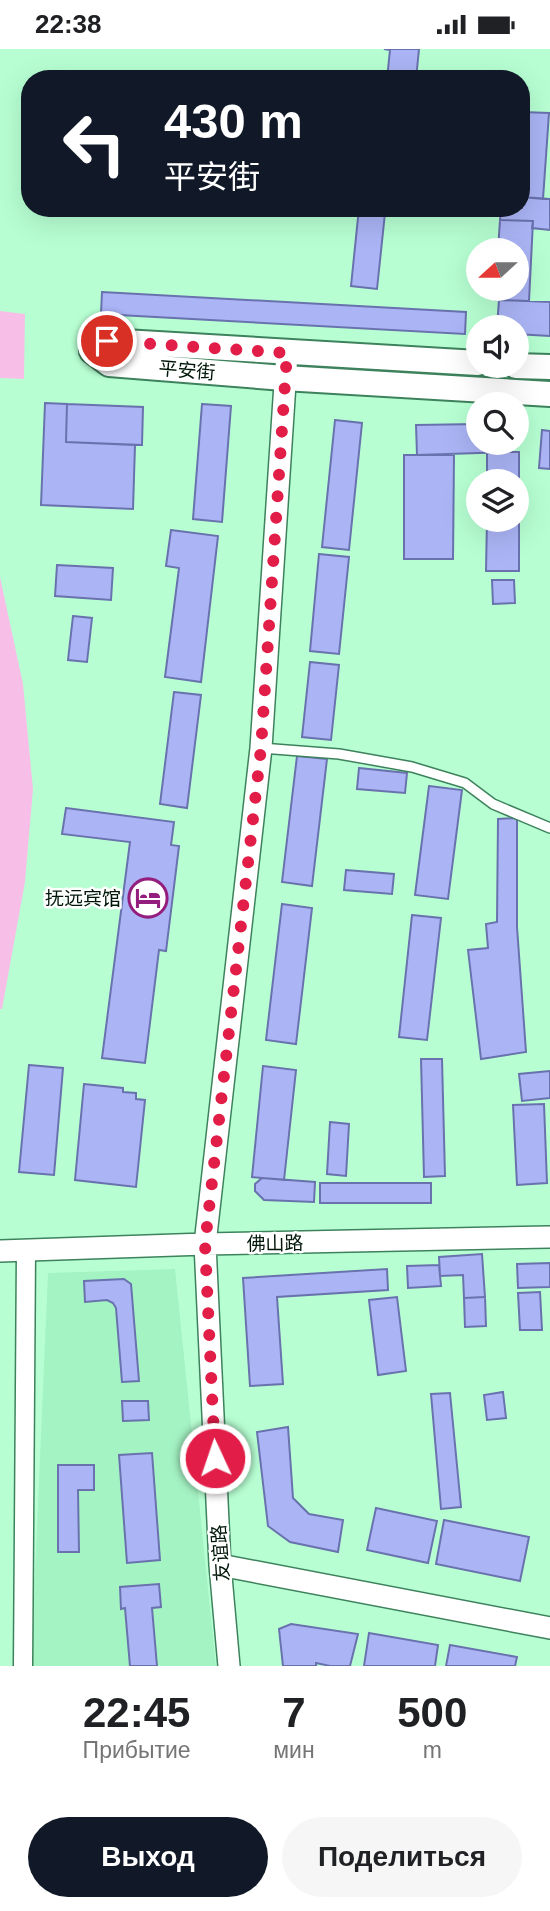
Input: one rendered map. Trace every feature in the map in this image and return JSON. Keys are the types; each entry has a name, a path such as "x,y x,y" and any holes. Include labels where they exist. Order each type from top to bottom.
{"main road":[{"name":"平安街","path":"466,362 107,341 92,351 109,364 550,394"},
{"path":"529,366 550,367"}],"street":[{"name":"友谊路","path":"229,1666 220,1565 205,1244 261,748 287,353"},
{"name":"佛山路","path":"0,1251 550,1237"},
{"path":"23,1666 26,1251"},
{"path":"220,1565 550,1628"}],"lane":[{"path":"261,748 339,754 412,767 465,783 493,804 550,828"}],"shaded area":[{"path":"0,311 25,314 24,379 0,378"},
{"path":"0,577 23,684 33,789 25,882 2,1009 0,1009"},
{"path":"175,1269 216,1666 31,1666 48,1273"}],"building":[{"path":"384,49 419,49 417,70 388,70 390,50"},
{"path":"530,112 549,113 543,199 530,198"},
{"path":"530,198 550,199 550,230 532,228 533,221 500,220 500,217 530,217"},
{"path":"358,217 385,217 377,289 351,286"},
{"path":"500,220 533,221 529,301 529,238 499,238"},
{"path":"102,292 466,312 465,334 101,314"},
{"path":"499,301 550,302 550,336 529,335 529,315 498,315"},
{"path":"45,403 67,404 66,442 135,445 133,509 41,505"},
{"path":"67,404 143,407 142,445 66,442"},
{"path":"202,404 231,406 222,522 193,519"},
{"path":"335,420 362,423 349,550 322,547"},
{"path":"466,424 466,453 417,455 416,425"},
{"path":"542,430 550,431 550,469 539,468"},
{"path":"404,455 454,455 453,559 404,559"},
{"path":"487,455 519,455 519,469 487,469"},
{"path":"171,530 218,536 201,682 165,677 179,568 166,566"},
{"path":"487,532 519,532 519,571 486,571"},
{"path":"319,554 349,557 339,654 310,651"},
{"path":"57,565 113,568 111,600 55,596"},
{"path":"492,580 514,580 515,603 493,604"},
{"path":"73,616 92,618 87,662 68,660"},
{"path":"310,662 339,665 331,740 302,737"},
{"path":"174,692 201,695 187,808 160,804"},
{"path":"297,756 327,759 312,886 282,882"},
{"path":"359,768 407,773 405,793 357,789"},
{"path":"429,786 462,790 448,899 415,895"},
{"name":"抚远宾馆","path":"66,808 174,822 171,845 179,846 166,951 159,950 145,1063 102,1058 130,842 62,834"},
{"path":"517,818 517,927 526,1052 481,1059 468,950 488,948 486,924 497,922 498,819"},
{"path":"346,870 394,874 392,894 344,890"},
{"path":"282,904 312,908 296,1044 266,1040"},
{"path":"412,915 441,918 427,1040 399,1037"},
{"path":"421,1059 442,1059 445,1176 424,1177"},
{"path":"29,1065 63,1068 54,1175 19,1172"},
{"path":"263,1066 296,1070 284,1180 252,1177"},
{"path":"550,1071 550,1098 522,1101 519,1074"},
{"path":"84,1084 123,1088 123,1092 136,1093 136,1099 145,1100 136,1187 75,1180"},
{"path":"544,1104 547,1183 517,1185 513,1105"},
{"path":"330,1122 349,1124 346,1176 327,1174"},
{"path":"262,1178 315,1182 314,1202 264,1200 255,1191 255,1184"},
{"path":"320,1183 431,1183 431,1203 320,1203"},
{"path":"482,1254 485,1297 464,1298 463,1275 440,1276 439,1257"},
{"path":"550,1263 550,1287 518,1288 517,1264"},
{"path":"439,1265 441,1286 408,1288 407,1266"},
{"path":"387,1269 388,1290 277,1297 283,1384 250,1386 243,1278"},
{"path":"124,1279 131,1284 139,1381 122,1382 116,1308 113,1303 107,1300 85,1302 84,1281"},
{"path":"540,1292 542,1330 520,1330 518,1293"},
{"path":"397,1297 406,1371 378,1375 369,1300"},
{"path":"485,1297 486,1326 465,1327 464,1298"},
{"path":"503,1392 506,1418 487,1420 484,1395"},
{"path":"450,1393 461,1507 441,1509 431,1394"},
{"path":"122,1401 148,1401 149,1420 123,1421"},
{"path":"288,1427 293,1498 309,1514 343,1520 338,1552 290,1542 268,1526 257,1432"},
{"path":"152,1453 160,1560 127,1563 119,1455"},
{"path":"58,1465 94,1465 94,1490 78,1490 79,1552 58,1552"},
{"path":"376,1508 437,1521 428,1563 367,1550"},
{"path":"444,1520 529,1537 520,1581 436,1564"},
{"path":"159,1584 161,1607 152,1608 157,1666 130,1666 125,1608 121,1609 120,1587"},
{"path":"291,1624 358,1634 350,1666 316,1663 316,1666 283,1666 279,1629"},
{"path":"369,1633 438,1645 435,1666 364,1666"},
{"path":"450,1645 517,1657 515,1666 446,1666"}],"place":[{"name":"抚远宾馆","path":"148,898"}],"route":[{"path":"107,341 287,353 261,748 205,1244 215,1458"}]}
